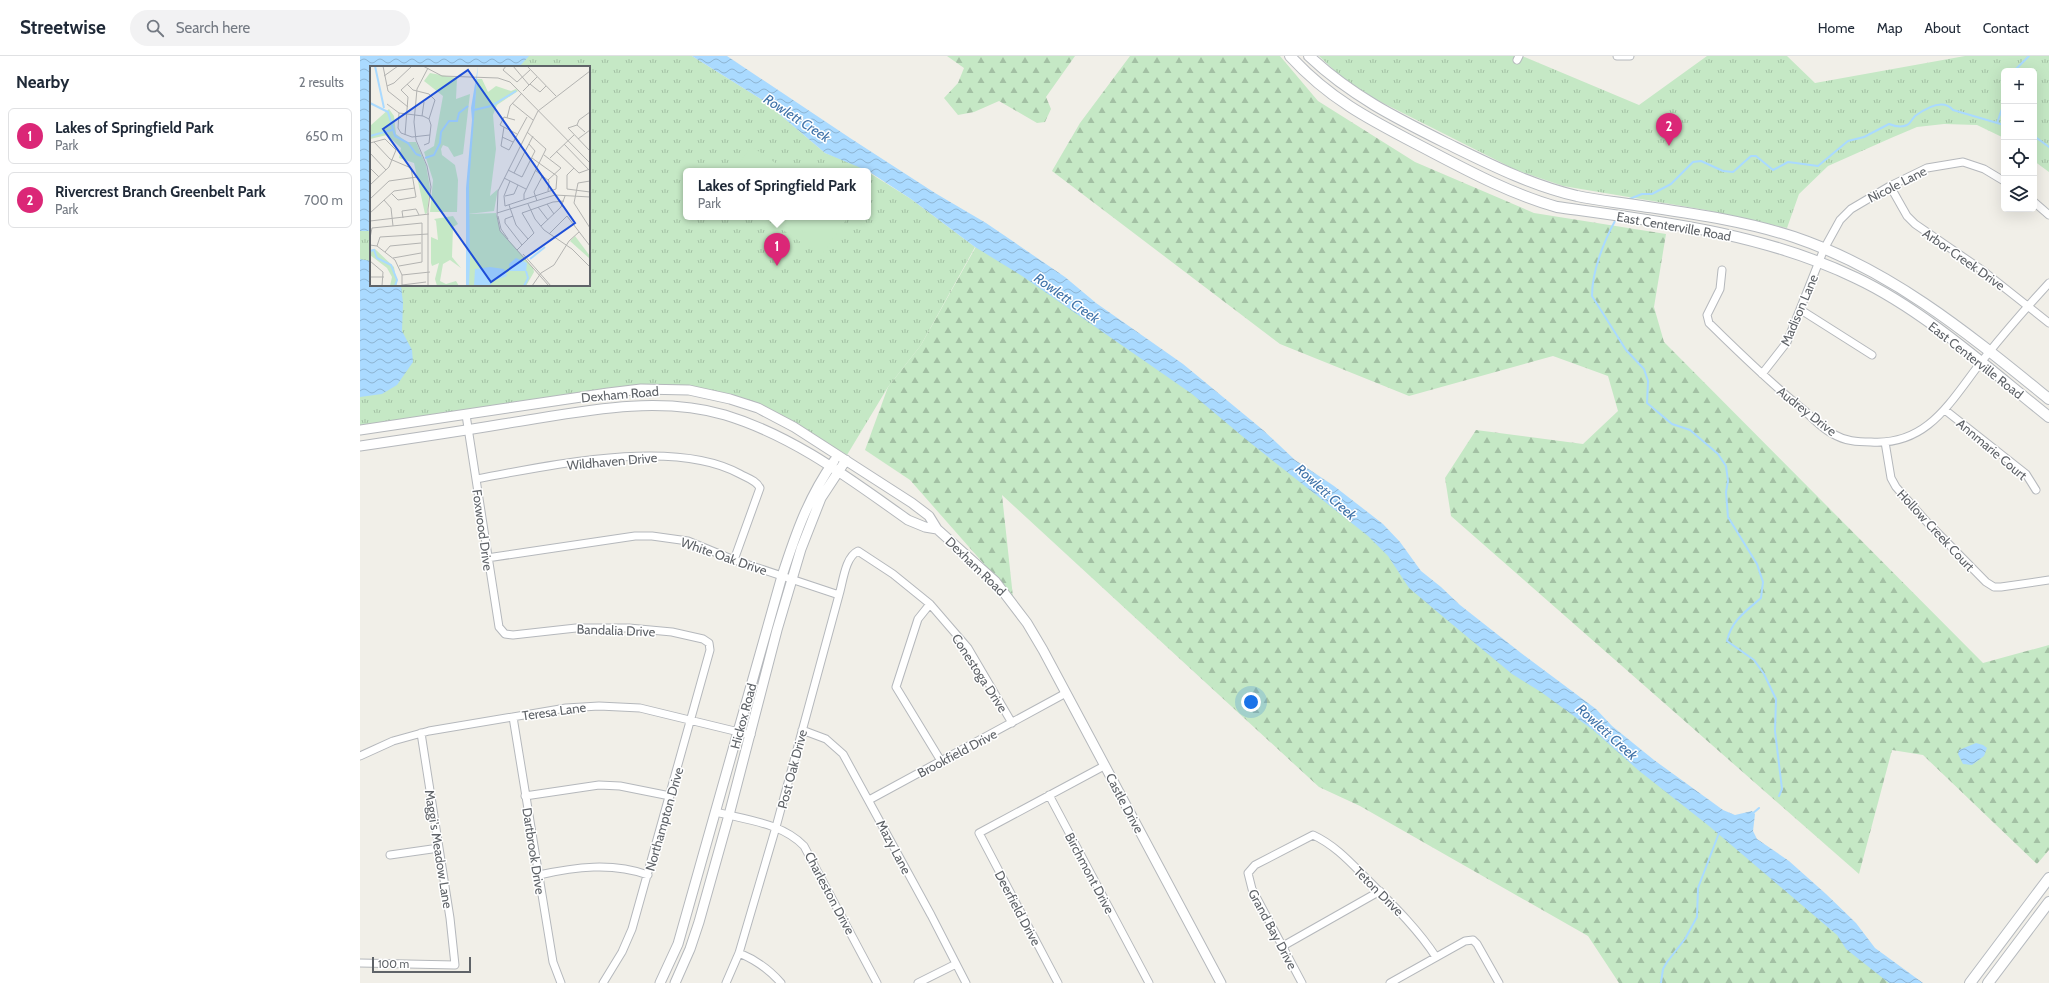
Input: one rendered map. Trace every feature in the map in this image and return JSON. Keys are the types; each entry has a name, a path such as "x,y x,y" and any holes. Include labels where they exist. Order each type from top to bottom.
{"main road":[{"name":"East Centerville Road","path":"1290,56 1307,75 1328,92 1366,117 1484,178 1540,202 1660,222 1746,239 1819,262 1856,278 1880,291 1930,324 2049,417"},
{"name":"East Centerville Road","path":"1309,56 1342,84 1376,107 1517,177 1578,196 1755,225 1824,249 1860,264 1905,290 1989,352 2049,399"},
{"path":"1970,983 2049,878"},
{"path":"1988,983 2049,902"}],"street":[{"path":"1617,56 1630,56"},
{"name":"Nicole Lane","path":"1819,262 1824,249 1845,214 1890,186 1927,168 1963,162 1984,169 2001,179"},
{"name":"Arbor Creek Drive","path":"1890,186 1907,216 1915,224 1982,270 2049,323"},
{"path":"2037,205 2049,215"},
{"name":"Madison Lane","path":"1762,374 1787,342 1819,262"},
{"name":"Audrey Drive","path":"1722,270 1720,289 1707,315 1707,320 1762,374 1832,434 1852,442 1885,442 1922,431 1945,410 1989,352 2049,283"},
{"path":"1801,310 1872,355"},
{"name":"Dexham Road","path":"360,430 466,415 608,392 641,389 689,390 730,399 758,408 794,427 912,503 929,516 937,529 994,581 1027,623"},
{"name":"Dexham Road","path":"360,446 614,407 664,406 704,410 747,423 809,452 908,520 925,527 937,529"},
{"name":"Annmarie Court","path":"1945,410 2026,474 2036,490"},
{"name":"Foxwood Drive","path":"466,415 487,558 499,627 505,634 513,635"},
{"name":"Hollow Creek Court","path":"1885,442 1891,478 1896,487 1979,577 1994,587 2049,580"},
{"name":"Wildhaven Drive","path":"476,479 610,458 653,456 693,459 728,468 754,481 760,488 734,560"},
{"name":"Hickox Road","path":"660,983 678,944 782,576 798,525 808,502 830,466 842,458"},
{"name":"Hickox Road","path":"675,983 690,949 751,735 777,630 809,525 821,498 838,471 842,458"},
{"name":"White Oak Drive","path":"487,558 635,536 652,536 688,541 734,560 839,595"},
{"name":"Conestoga Drive","path":"853,553 858,551 874,561 930,604 968,648 1012,723"},
{"name":"Post Oak Drive","path":"726,983 739,953 776,827 839,595 849,560 853,553"},
{"path":"930,604 918,620 896,687 941,761"},
{"name":"Castle Drive","path":"1027,623 1221,983"},
{"name":"Bandalia Drive","path":"513,635 576,628 629,628 672,632 702,639 709,643 710,650"},
{"name":"Northampton Drive","path":"603,983 622,952 632,929 710,650"},
{"name":"Brookfield Drive","path":"869,800 1066,693"},
{"name":"Teresa Lane","path":"360,756 393,741 421,734 566,708 599,706 640,708 751,735"},
{"name":"Dartbrook Drive","path":"513,718 553,962 561,983"},
{"name":"Mazy Lane","path":"802,730 826,739 842,754 869,800 966,983"},
{"name":"Maggi's Meadow Lane","path":"360,963 455,965 450,918 421,734"},
{"path":"1049,795 1104,766"},
{"path":"525,796 599,785 620,786 670,796"},
{"name":"Deerfield Drive","path":"1049,795 979,833 1058,983"},
{"name":"Birchmont Drive","path":"1049,795 1149,983"},
{"name":"Charleston Drive","path":"716,812 776,827 798,839 810,854 877,983"},
{"name":"Grand Bay Drive","path":"1302,983 1252,889 1248,873 1255,865 1313,835"},
{"name":"Teton Drive","path":"1313,835 1322,839 1341,853 1424,938 1436,956"},
{"path":"390,855 439,848"},
{"path":"539,875 557,871 613,866 648,875"},
{"path":"1283,946 1380,892"},
{"path":"1390,983 1436,956 1465,941 1473,940 1477,944 1499,983"},
{"path":"739,953 764,966 781,983"},
{"path":"918,983 956,964"}],"green space":[{"path":"360,56 692,56 764,101 825,153 855,164 861,168 683,168 683,220 871,220 871,174 911,199 975,247 921,345 888,387 847,455 783,417 666,386 360,426"},
{"path":"947,56 1075,56 1046,97 1051,109 1045,122 1037,123 999,101 974,112 958,115 944,98 958,83 964,68"},
{"path":"1130,56 1280,56 1318,101 1415,162 1534,213 1666,234 1654,307 1664,342 1983,663 2049,645 2049,850 2037,864 1923,755 1892,750 1859,874 1451,516 1445,478 1476,430 1583,444 1618,411 1608,376 1553,356 1409,396 1280,344 1052,171 1080,123"},
{"path":"1319,56 1522,56 1639,105 1707,56 1787,56 1815,83 1965,56 2049,56 2049,172 2037,163 2037,68 2001,68 2001,137 1977,125 1944,124 1917,127 1891,138 1828,166 1799,194 1787,228 1706,210 1563,186 1516,170 1369,96 1337,73"},
{"path":"751,146 783,168 736,168"},
{"path":"768,220 846,220 821,256"},
{"path":"978,243 1260,431 1425,587 1577,703 1901,983 1619,983 1588,936 1360,806 1319,787 1002,495 1013,597 910,480 865,450 888,387 921,345"}],"water":[{"path":"360,56 529,56 520,66 370,66 370,231 360,231"},
{"name":"Rowlett Creek","path":"692,56 727,56 935,193 986,223 1065,277 1096,303 1183,364 1263,430 1295,460 1334,486 1383,524 1400,542 1421,571 1460,605 1596,709 1612,726 1654,760 1723,810 1735,815 1752,811 1755,814 1753,831 1757,839 1789,861 1826,894 1856,923 1875,948 1923,983 1889,983 1846,949 1837,935 1709,826 1638,770 1593,730 1541,692 1512,674 1409,588 1388,556 1368,536 1248,441 1192,394 1022,276 975,247 911,199 871,173 871,168 861,168 825,153 764,101"},
{"path":"360,259 370,261 370,286 401,286 403,303 402,331 412,350 413,362 397,385 382,394 360,397"},
{"path":"1976,743 1987,748 1984,756 1972,765 1963,764 1958,754 1959,750"}],"waterway":[{"path":"2017,68 2029,56"},
{"path":"1997,123 2004,104"},
{"path":"1627,200 1642,194 1652,194 1671,184 1693,162 1701,161 1723,171 1733,172 1751,156 1756,156 1773,170 1788,162 1818,166 1848,141 1864,137 1889,124 1900,127 1905,126 1909,124 1915,116 1929,107 1939,105 1949,106 1953,110 2001,124"},
{"path":"2037,138 2049,147"},
{"path":"1616,219 1607,237 1596,266 1592,296 1626,350 1644,369 1648,381 1647,403 1672,424 1690,430 1718,454 1726,466 1728,481 1726,492 1728,517 1757,564 1763,582 1761,598 1736,622 1727,641 1754,660 1764,674 1776,699 1775,731 1782,789 1779,796"},
{"path":"1752,814 1759,808"},
{"path":"1661,983 1663,969 1685,939 1697,917 1698,888 1719,833"}],"place":[{"name":"Rivercrest Branch Greenbelt Park","path":"1669,146"},
{"name":"Lakes of Springfield Park","path":"777,266"}]}
